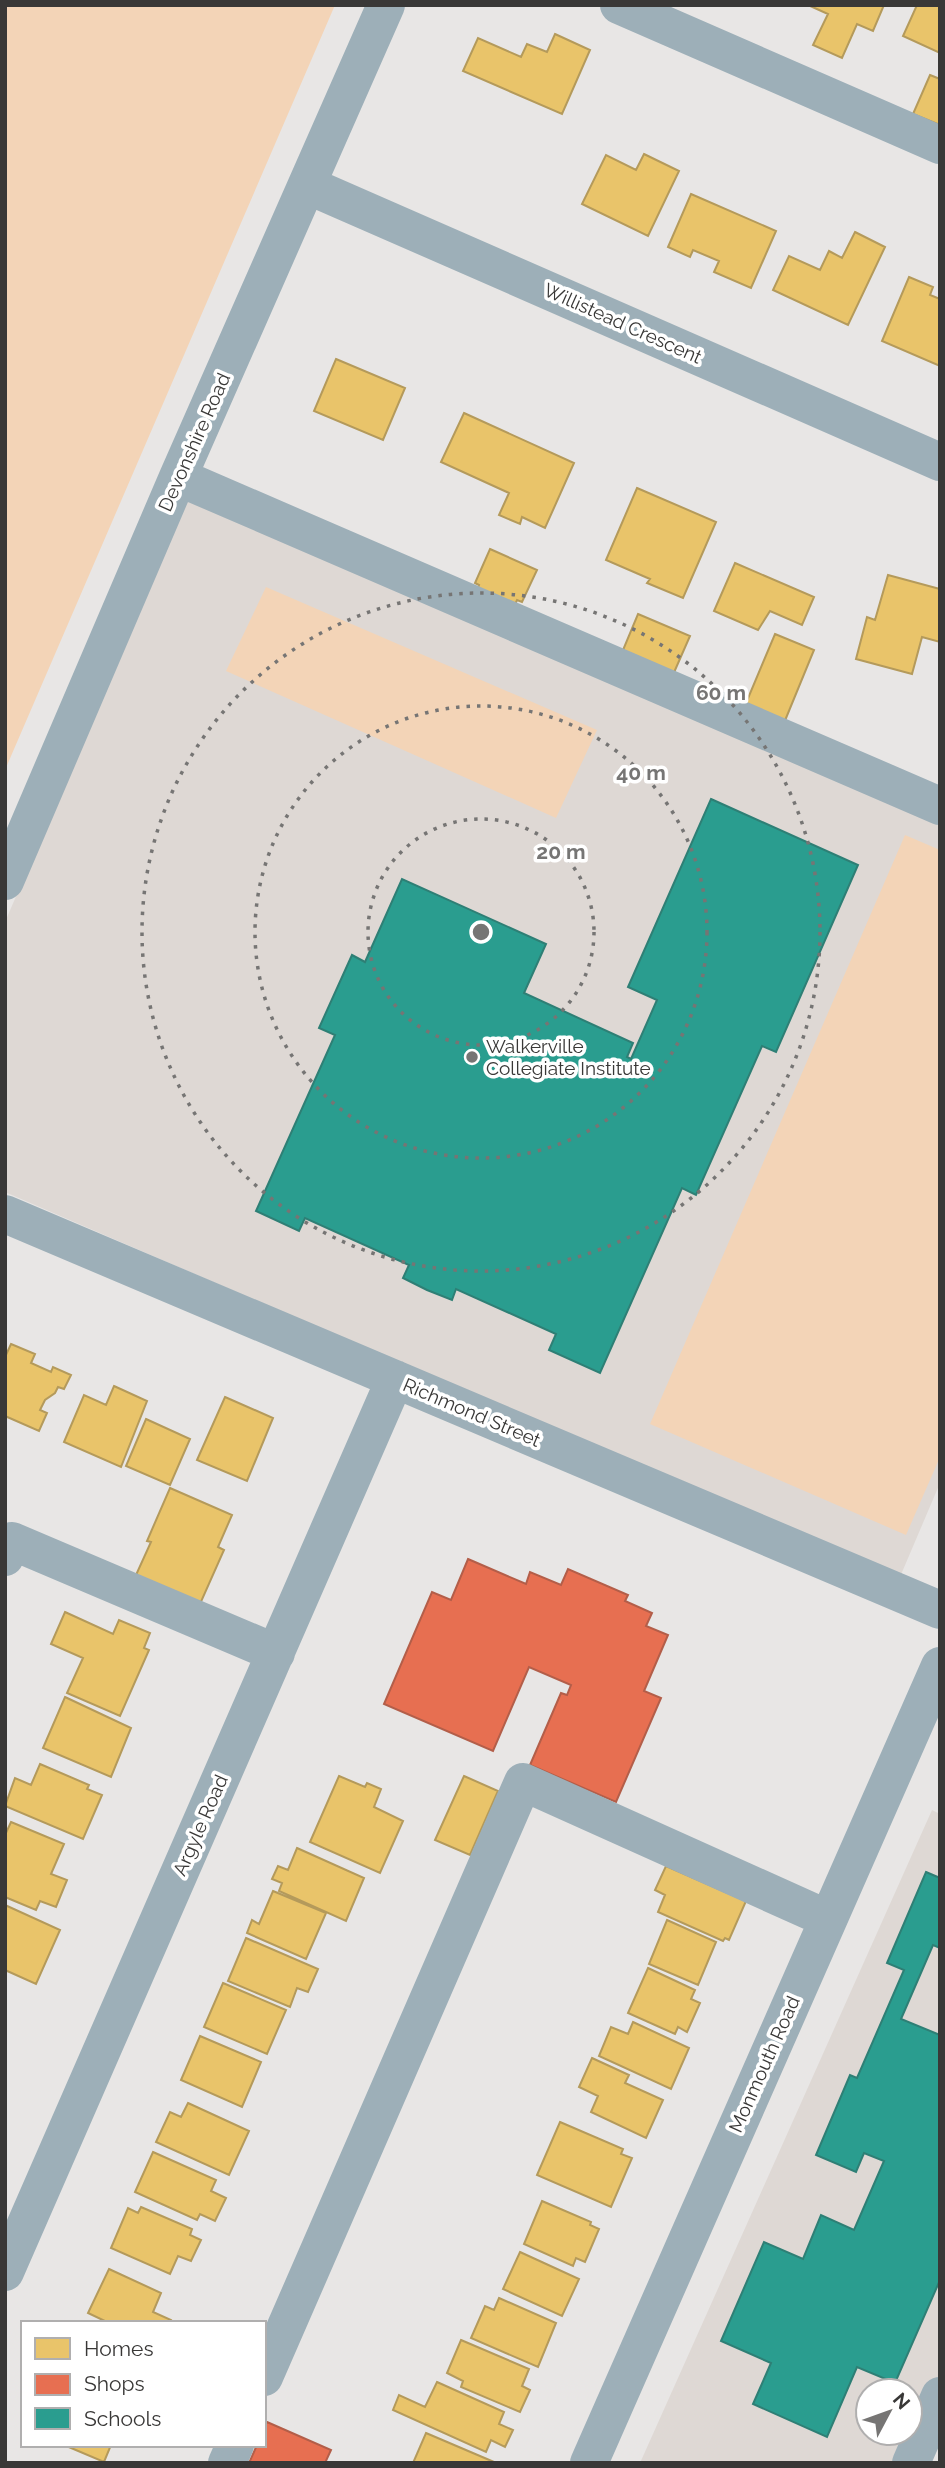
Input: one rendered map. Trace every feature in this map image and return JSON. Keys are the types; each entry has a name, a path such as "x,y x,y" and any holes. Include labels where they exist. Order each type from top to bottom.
{"street":[{"name":"Devonshire Road","path":"5,881 178,477 386,5"},
{"path":"618,5 940,145"},
{"name":"Willistead Crescent","path":"307,185 940,462"},
{"path":"178,477 940,806"},
{"name":"Richmond Street","path":"5,1214 940,1610"},
{"name":"Argyle Road","path":"5,2272 395,1379"},
{"path":"5,1557 12,1541 276,1653"},
{"name":"Monmouth Road","path":"589,2463 940,1666"},
{"path":"266,2372 523,1782 828,1919"},
{"path":"911,2463 940,2396"},
{"path":"227,2463 234,2447"}],"shaded area":[{"path":"5,5 335,5 5,770"},
{"name":"Walkerville Collegiate Institute","path":"197,476 940,816 940,1483 897,1584 440,1380 5,1192 5,922"},
{"path":"266,587 597,730 556,818 226,671"},
{"path":"905,835 940,850 940,1457 906,1535 650,1424"},
{"path":"932,1810 940,1814 940,2374 924,2411 924,2377 854,2377 854,2447 908,2447 901,2463 640,2463"}],"building: Homes":[{"path":"808,5 884,5 873,31 857,24 842,58 813,45 828,14"},
{"path":"917,5 940,6 940,53 903,36"},
{"path":"555,34 590,50 562,114 463,71 478,38 521,57 527,44 547,52"},
{"path":"930,75 940,79 940,125 913,114"},
{"path":"644,154 679,171 648,236 582,204 606,155 636,170"},
{"path":"691,194 776,231 751,288 714,272 719,261 693,250 690,257 668,247"},
{"path":"855,232 885,247 848,325 773,290 789,256 820,270 829,251 842,258"},
{"path":"909,277 933,287 930,295 940,299 940,366 882,341"},
{"path":"336,359 405,388 383,440 314,411"},
{"path":"464,413 574,463 545,528 522,517 520,524 499,515 509,493 441,462"},
{"path":"637,488 716,522 683,598 647,583 650,579 606,560"},
{"path":"490,549 537,570 522,602 517,600 513,609 476,592 479,585 475,583"},
{"path":"735,563 814,597 802,625 770,611 758,630 714,611"},
{"path":"888,575 940,589 940,642 922,637 912,674 856,659 867,617 875,620"},
{"path":"638,614 690,636 672,677 623,650"},
{"path":"775,634 814,650 784,723 746,703"},
{"path":"11,1344 35,1354 31,1363 51,1372 53,1367 71,1375 64,1389 58,1387 55,1393 45,1400 40,1410 47,1413 39,1431 5,1416 5,1357"},
{"path":"114,1386 147,1401 121,1467 64,1442 84,1395 106,1405"},
{"path":"225,1397 273,1418 247,1481 197,1460"},
{"path":"146,1419 190,1439 170,1485 126,1466"},
{"path":"170,1488 232,1515 218,1547 224,1550 200,1604 136,1575 151,1542 147,1541"},
{"path":"65,1612 113,1634 119,1620 150,1633 144,1648 149,1650 120,1716 67,1693 83,1658 51,1644"},
{"path":"65,1697 131,1728 111,1777 43,1748"},
{"path":"40,1764 89,1785 87,1789 102,1795 83,1839 5,1806 15,1778 31,1785"},
{"path":"339,1776 365,1787 367,1783 381,1789 374,1807 403,1821 380,1873 310,1842"},
{"path":"464,1776 498,1791 470,1855 435,1840"},
{"path":"11,1822 64,1844 51,1874 67,1880 56,1907 40,1901 36,1910 5,1897 5,1835"},
{"path":"297,1848 364,1878 346,1921 279,1891 282,1883 272,1879 278,1866 288,1870"},
{"path":"666,1866 746,1901 729,1940 725,1938 723,1941 658,1912 665,1895 655,1890"},
{"path":"273,1891 326,1913 306,1959 247,1933 252,1920 259,1924"},
{"path":"5,1905 60,1930 36,1984 5,1970"},
{"path":"667,1920 716,1942 698,1985 649,1964"},
{"path":"246,1938 318,1969 308,1992 297,1988 290,2007 228,1981"},
{"path":"648,1968 695,1990 691,1999 700,2003 687,2032 678,2027 675,2034 628,2013"},
{"path":"223,1983 286,2010 267,2054 204,2027"},
{"path":"633,2022 689,2048 671,2089 599,2056 611,2027 628,2034"},
{"path":"200,2036 261,2062 242,2107 181,2080"},
{"path":"592,2058 629,2075 625,2083 663,2100 646,2138 591,2112 598,2096 579,2087"},
{"path":"188,2103 249,2131 229,2175 156,2142 170,2112 181,2117"},
{"path":"560,2122 623,2149 621,2154 632,2158 611,2207 537,2175"},
{"path":"153,2152 216,2180 211,2191 226,2198 215,2221 200,2214 197,2220 135,2192"},
{"path":"542,2201 591,2222 590,2225 599,2229 585,2262 576,2258 573,2266 524,2244"},
{"path":"141,2207 192,2229 190,2235 201,2240 191,2261 178,2256 170,2274 111,2248 128,2208 138,2213"},
{"path":"520,2252 579,2279 562,2316 503,2289"},
{"path":"109,2269 161,2293 153,2312 171,2320 105,2321 88,2313"},
{"path":"499,2298 556,2323 538,2367 471,2338 485,2306 494,2310"},
{"path":"461,2340 529,2369 522,2386 530,2390 520,2412 461,2387 463,2381 447,2373"},
{"path":"437,2382 504,2412 499,2424 513,2430 505,2447 491,2440 486,2452 393,2410 399,2395 425,2407"},
{"path":"426,2433 494,2462 494,2463 413,2463"},
{"path":"69,2447 110,2447 104,2462"}],"building: Shops":[{"path":"468,1559 526,1584 530,1572 561,1585 568,1569 628,1595 625,1601 652,1613 646,1626 668,1635 644,1691 661,1698 616,1802 530,1765 561,1693 567,1695 571,1685 529,1667 493,1751 384,1704 432,1592 451,1600"},
{"path":"267,2422 331,2450 325,2463 249,2463 256,2447 266,2447"}],"building: Schools":[{"name":"Walkerville Collegiate Institute","path":"711,799 858,865 776,1052 762,1046 696,1195 682,1188 600,1373 549,1350 556,1334 456,1289 452,1300 427,1290 403,1278 409,1265 305,1218 299,1231 256,1211 335,1035 319,1028 352,955 365,962 402,879 546,944 524,993 633,1043 627,1057 631,1059 657,1000 628,987"},
{"path":"926,1872 940,1878 940,1948 933,1945 901,2019 940,2035 940,2280 898,2377 881,2377 857,2367 827,2437 753,2404 771,2363 721,2341 764,2242 803,2259 821,2215 854,2230 884,2161 864,2153 856,2172 816,2155 850,2075 857,2078 904,1970 887,1963"}],"place":[{"name":"Walkerville Collegiate Institute","path":"472,1057"}]}
